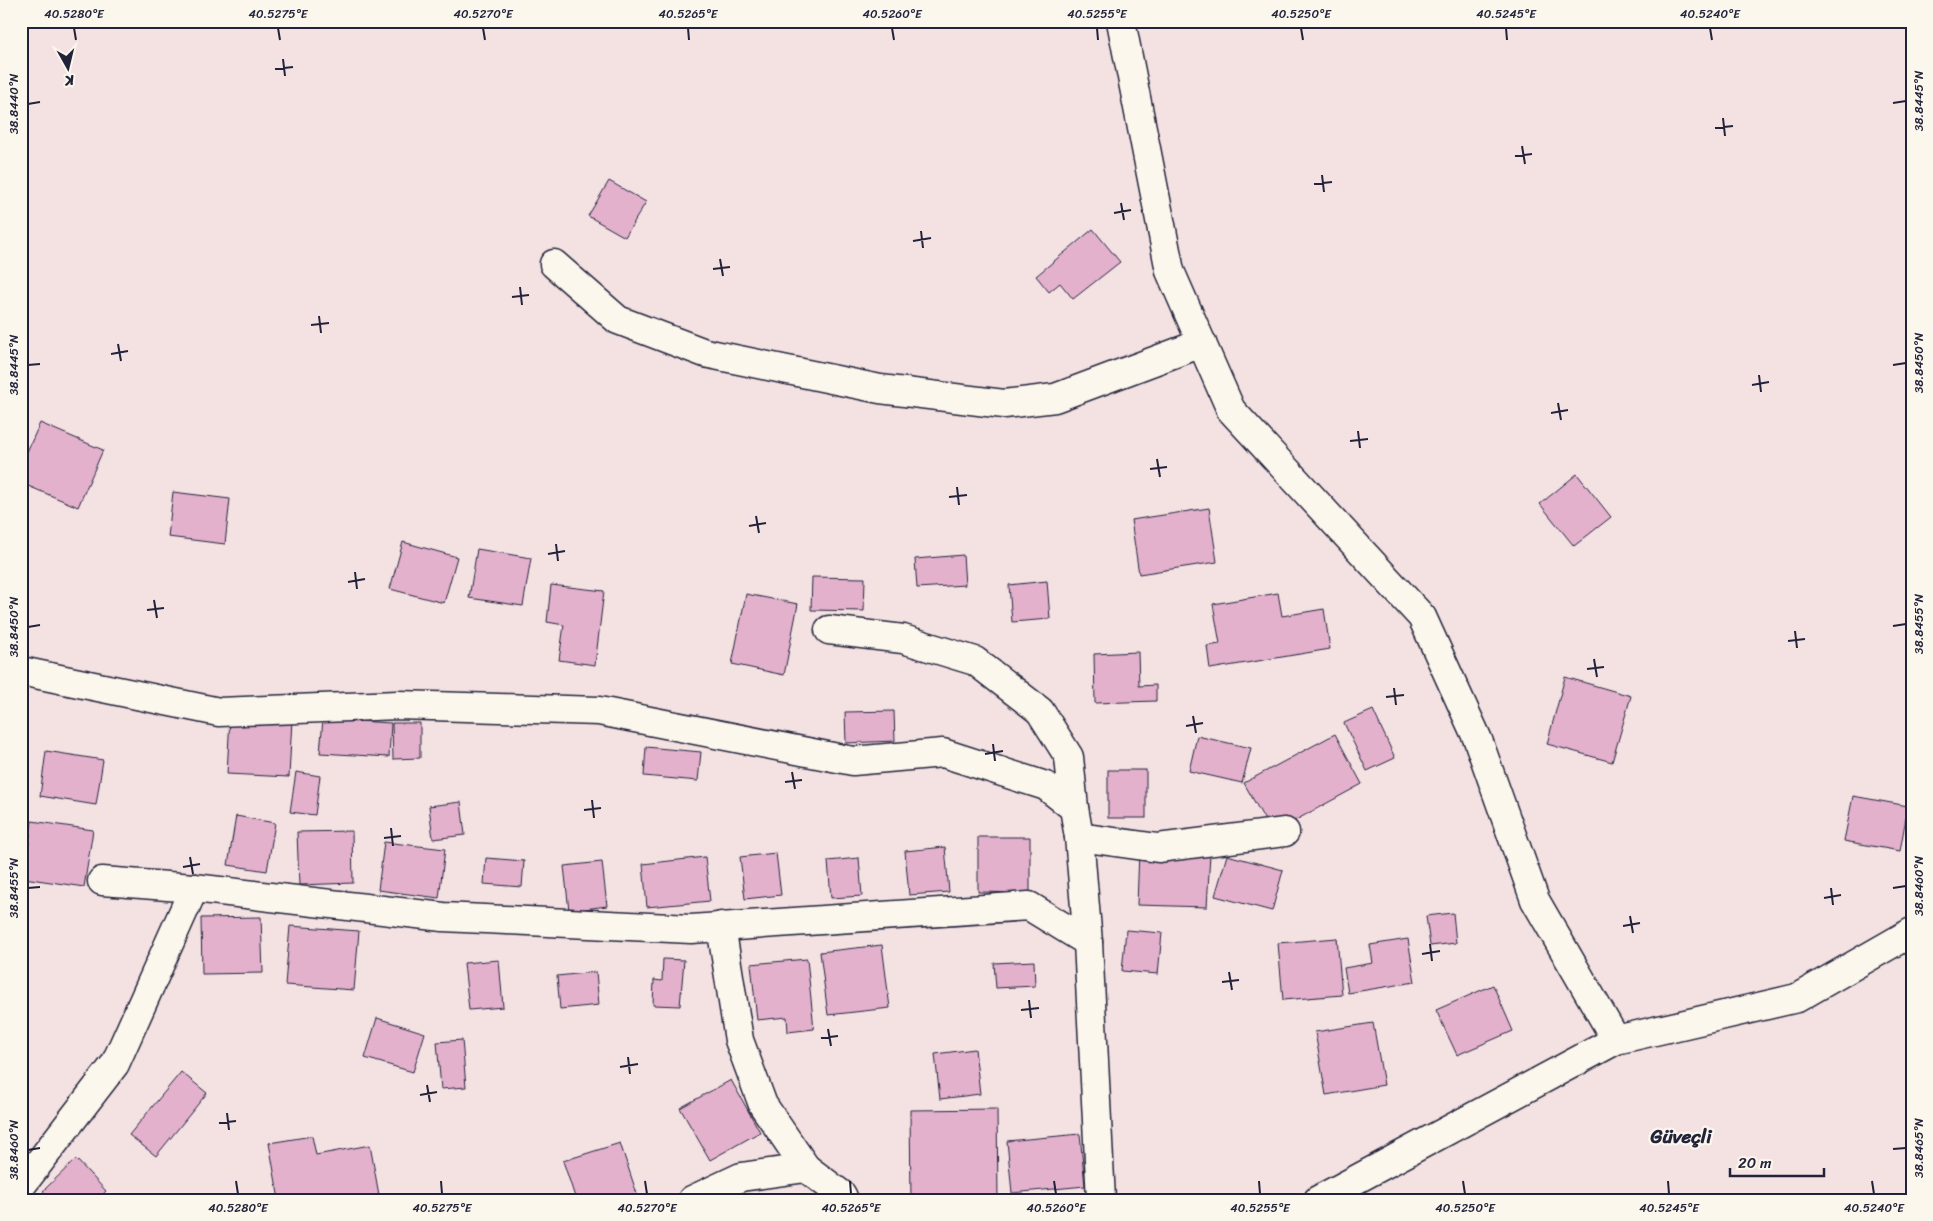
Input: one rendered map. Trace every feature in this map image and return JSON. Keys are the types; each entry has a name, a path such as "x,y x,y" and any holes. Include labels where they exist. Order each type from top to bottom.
{"street":[{"path":"1121,21 1170,271 1231,410 1422,617 1478,740 1535,900 1616,1040"},
{"path":"554,264 618,320 705,353 880,389 1004,404 1055,398 1202,343"},
{"path":"829,630 903,639 975,661 1040,710 1070,757 1074,808 1080,837 1088,942 1101,1200"},
{"path":"21,671 219,712 398,704 599,711 853,761 943,753 1046,786 1074,808"},
{"path":"1080,837 1158,848 1285,832"},
{"path":"102,881 194,888 443,917 691,928 1028,906 1088,942"},
{"path":"21,1186 115,1064 194,888"},
{"path":"721,926 739,1040 763,1105 806,1168 842,1195 844,1200"},
{"path":"1318,1200 1616,1040 1797,998 1912,932"},
{"path":"692,1200 741,1177 806,1168"}],"building":[{"path":"609,181 646,202 625,237 588,216"},
{"path":"1093,229 1120,262 1073,299 1060,283 1049,292 1036,276"},
{"path":"40,423 103,450 78,507 21,483 21,465"},
{"path":"1577,474 1611,517 1574,546 1540,504"},
{"path":"173,492 230,499 225,544 168,537"},
{"path":"1209,508 1217,562 1139,574 1131,520"},
{"path":"403,542 457,557 444,603 390,589"},
{"path":"477,549 531,558 523,606 469,598"},
{"path":"963,555 965,585 917,588 915,559"},
{"path":"812,577 865,578 864,611 811,610"},
{"path":"1047,581 1050,619 1012,622 1009,585"},
{"path":"551,585 604,591 595,665 559,660 564,625 547,622"},
{"path":"1278,593 1282,616 1324,609 1330,649 1210,669 1207,646 1220,644 1213,604"},
{"path":"746,594 798,604 784,675 732,664"},
{"path":"1138,652 1139,686 1156,685 1156,701 1095,703 1094,654"},
{"path":"1565,677 1631,696 1612,762 1547,744"},
{"path":"1373,710 1395,758 1367,771 1344,723"},
{"path":"894,711 895,741 846,743 845,712"},
{"path":"230,717 292,719 289,777 227,774"},
{"path":"323,719 391,723 389,757 320,753"},
{"path":"392,723 420,723 420,758 393,759"},
{"path":"1335,734 1362,784 1272,833 1244,783"},
{"path":"1197,736 1251,748 1242,783 1189,771"},
{"path":"646,747 701,752 698,781 644,776"},
{"path":"46,751 103,760 96,805 40,796"},
{"path":"1908,757 1912,757 1912,793"},
{"path":"1108,770 1146,770 1146,818 1108,818"},
{"path":"296,772 320,776 315,815 290,812"},
{"path":"1853,796 1908,806 1900,851 1844,841"},
{"path":"461,802 465,835 433,839 429,806"},
{"path":"236,816 275,823 267,871 228,865"},
{"path":"32,821 93,830 84,887 24,878"},
{"path":"352,831 353,883 299,885 297,832"},
{"path":"978,837 1030,837 1030,893 978,892"},
{"path":"384,842 445,849 439,898 378,890"},
{"path":"945,847 949,892 909,895 905,851"},
{"path":"1139,851 1210,854 1207,907 1137,905"},
{"path":"776,853 781,895 745,899 740,857"},
{"path":"1227,855 1283,870 1272,911 1215,896"},
{"path":"705,857 710,901 647,907 643,864"},
{"path":"486,858 524,861 522,887 484,884"},
{"path":"859,858 862,896 831,898 828,861"},
{"path":"602,862 607,906 569,911 564,866"},
{"path":"1453,913 1456,943 1430,946 1426,916"},
{"path":"261,917 263,973 202,974 201,918"},
{"path":"290,926 359,931 354,990 285,985"},
{"path":"1126,930 1162,933 1158,974 1122,971"},
{"path":"1337,938 1342,995 1283,1000 1278,943"},
{"path":"1408,939 1415,982 1348,993 1344,968 1373,963 1370,945"},
{"path":"882,945 890,1008 828,1015 820,952"},
{"path":"663,959 684,960 680,1006 653,1005 654,980 662,981"},
{"path":"807,959 814,1029 788,1032 787,1017 757,1020 751,964"},
{"path":"499,960 503,1007 469,1010 464,963"},
{"path":"1034,961 1035,986 996,988 994,963"},
{"path":"596,972 599,1005 560,1009 557,976"},
{"path":"1493,985 1513,1031 1457,1055 1436,1010"},
{"path":"377,1018 425,1033 413,1072 365,1058"},
{"path":"1373,1023 1384,1085 1326,1095 1315,1032"},
{"path":"462,1040 466,1087 441,1089 437,1042"},
{"path":"975,1049 980,1094 940,1099 935,1054"},
{"path":"181,1072 207,1093 156,1156 129,1135"},
{"path":"731,1080 760,1132 710,1160 680,1108"},
{"path":"997,1109 998,1200 911,1200 910,1110"},
{"path":"1080,1134 1085,1186 1012,1193 1007,1141"},
{"path":"312,1136 316,1155 370,1145 379,1195 350,1200 279,1200 269,1143"},
{"path":"620,1143 639,1200 576,1200 563,1161"},
{"path":"76,1159 106,1191 97,1200 51,1200 43,1191"}],"district":[{"name":"Güveçli","path":"1681,1136"}]}
